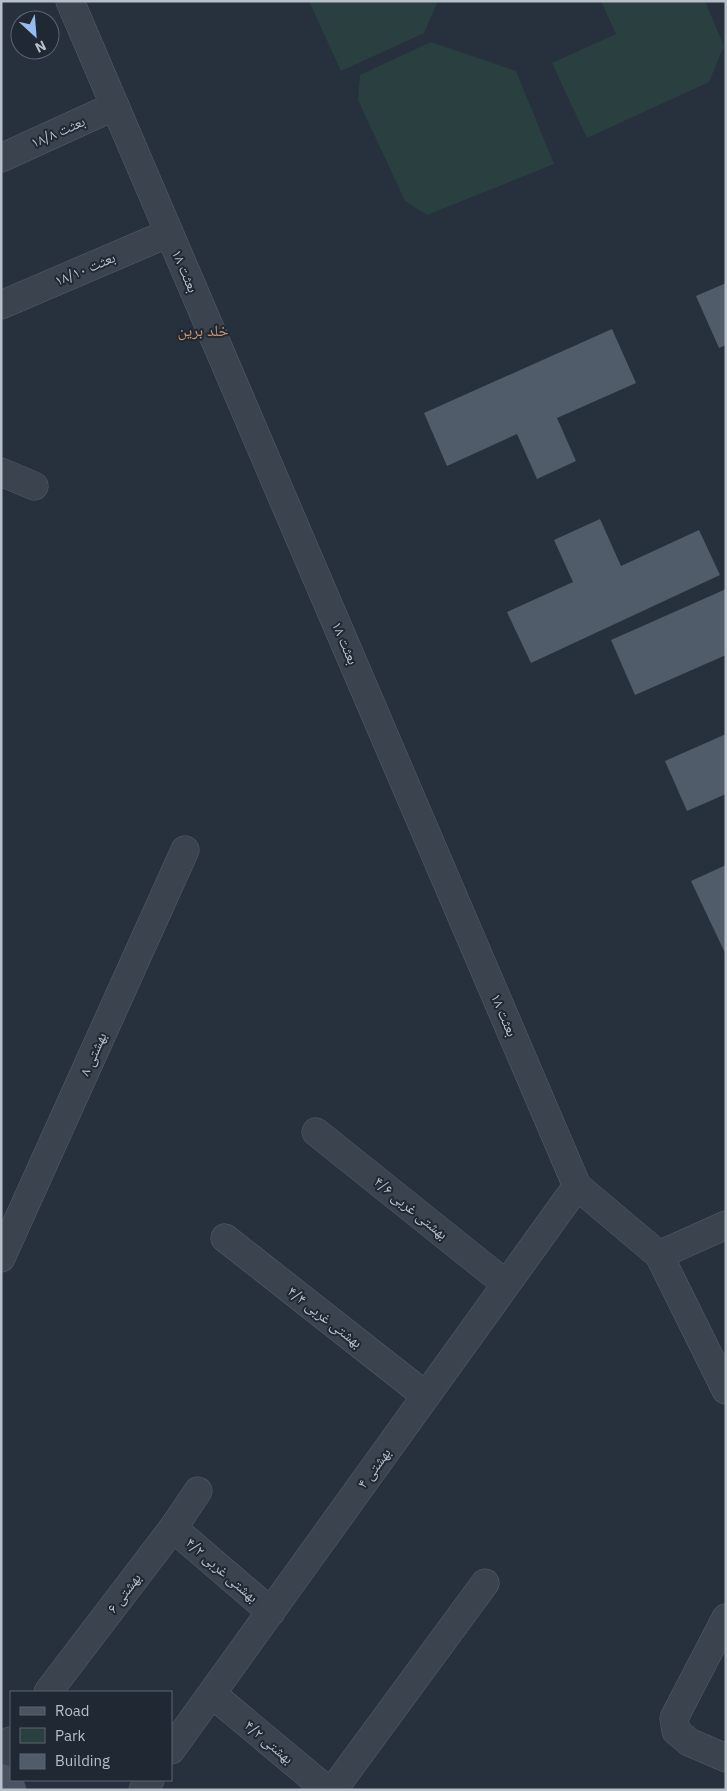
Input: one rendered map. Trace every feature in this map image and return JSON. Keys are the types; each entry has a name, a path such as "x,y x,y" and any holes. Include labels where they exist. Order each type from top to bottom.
{"main road":[{"path":"1,1778 12,1790"}],"street":[{"name":"بعثت ۱۸","path":"70,1 577,1186 659,1255"},
{"name":"۱۸/۸ بعثت","path":"1,158 115,106"},
{"name":"۱۸/۱۰ بعثت","path":"1,305 169,233"},
{"path":"1,472 34,486"},
{"name":"۸ بهشتی","path":"1,1258 186,850"},
{"name":"۴/۶ بهشتی غربی","path":"316,1132 506,1284"},
{"name":"۴ بهشتی","path":"172,1749 577,1186"},
{"path":"726,1225 659,1255 726,1390"},
{"name":"۴/۴ بهشتی غربی","path":"225,1238 426,1396"},
{"name":"۶ بهشتی","path":"49,1691 173,1528 198,1491"},
{"name":"۴/۲ بهشتی غربی","path":"173,1528 271,1612"},
{"path":"333,1790 485,1583"},
{"path":"726,1618 674,1718 676,1731 689,1742 726,1758"},
{"name":"۴/۲ بهشتی","path":"212,1694 327,1790"},
{"path":"1,1754 10,1742"}],"green space":[{"path":"309,1 438,1 424,33 341,71"},
{"path":"601,1 705,1 724,46 709,82 587,138 552,63 616,34"},
{"path":"431,42 516,71 554,164 427,215 405,201 358,100 360,75"}],"building":[{"path":"726,283 726,345 719,348 696,296"},
{"path":"612,329 636,383 557,418 576,461 537,479 517,434 447,466 424,413"},
{"path":"600,519 621,566 699,530 720,575 531,663 507,612 573,582 554,540"},
{"path":"726,589 726,655 635,695 611,640"},
{"path":"726,734 726,794 687,811 665,761"},
{"path":"726,865 726,955 691,881"}],"district":[{"name":"خلد برین","path":"203,330"}]}
